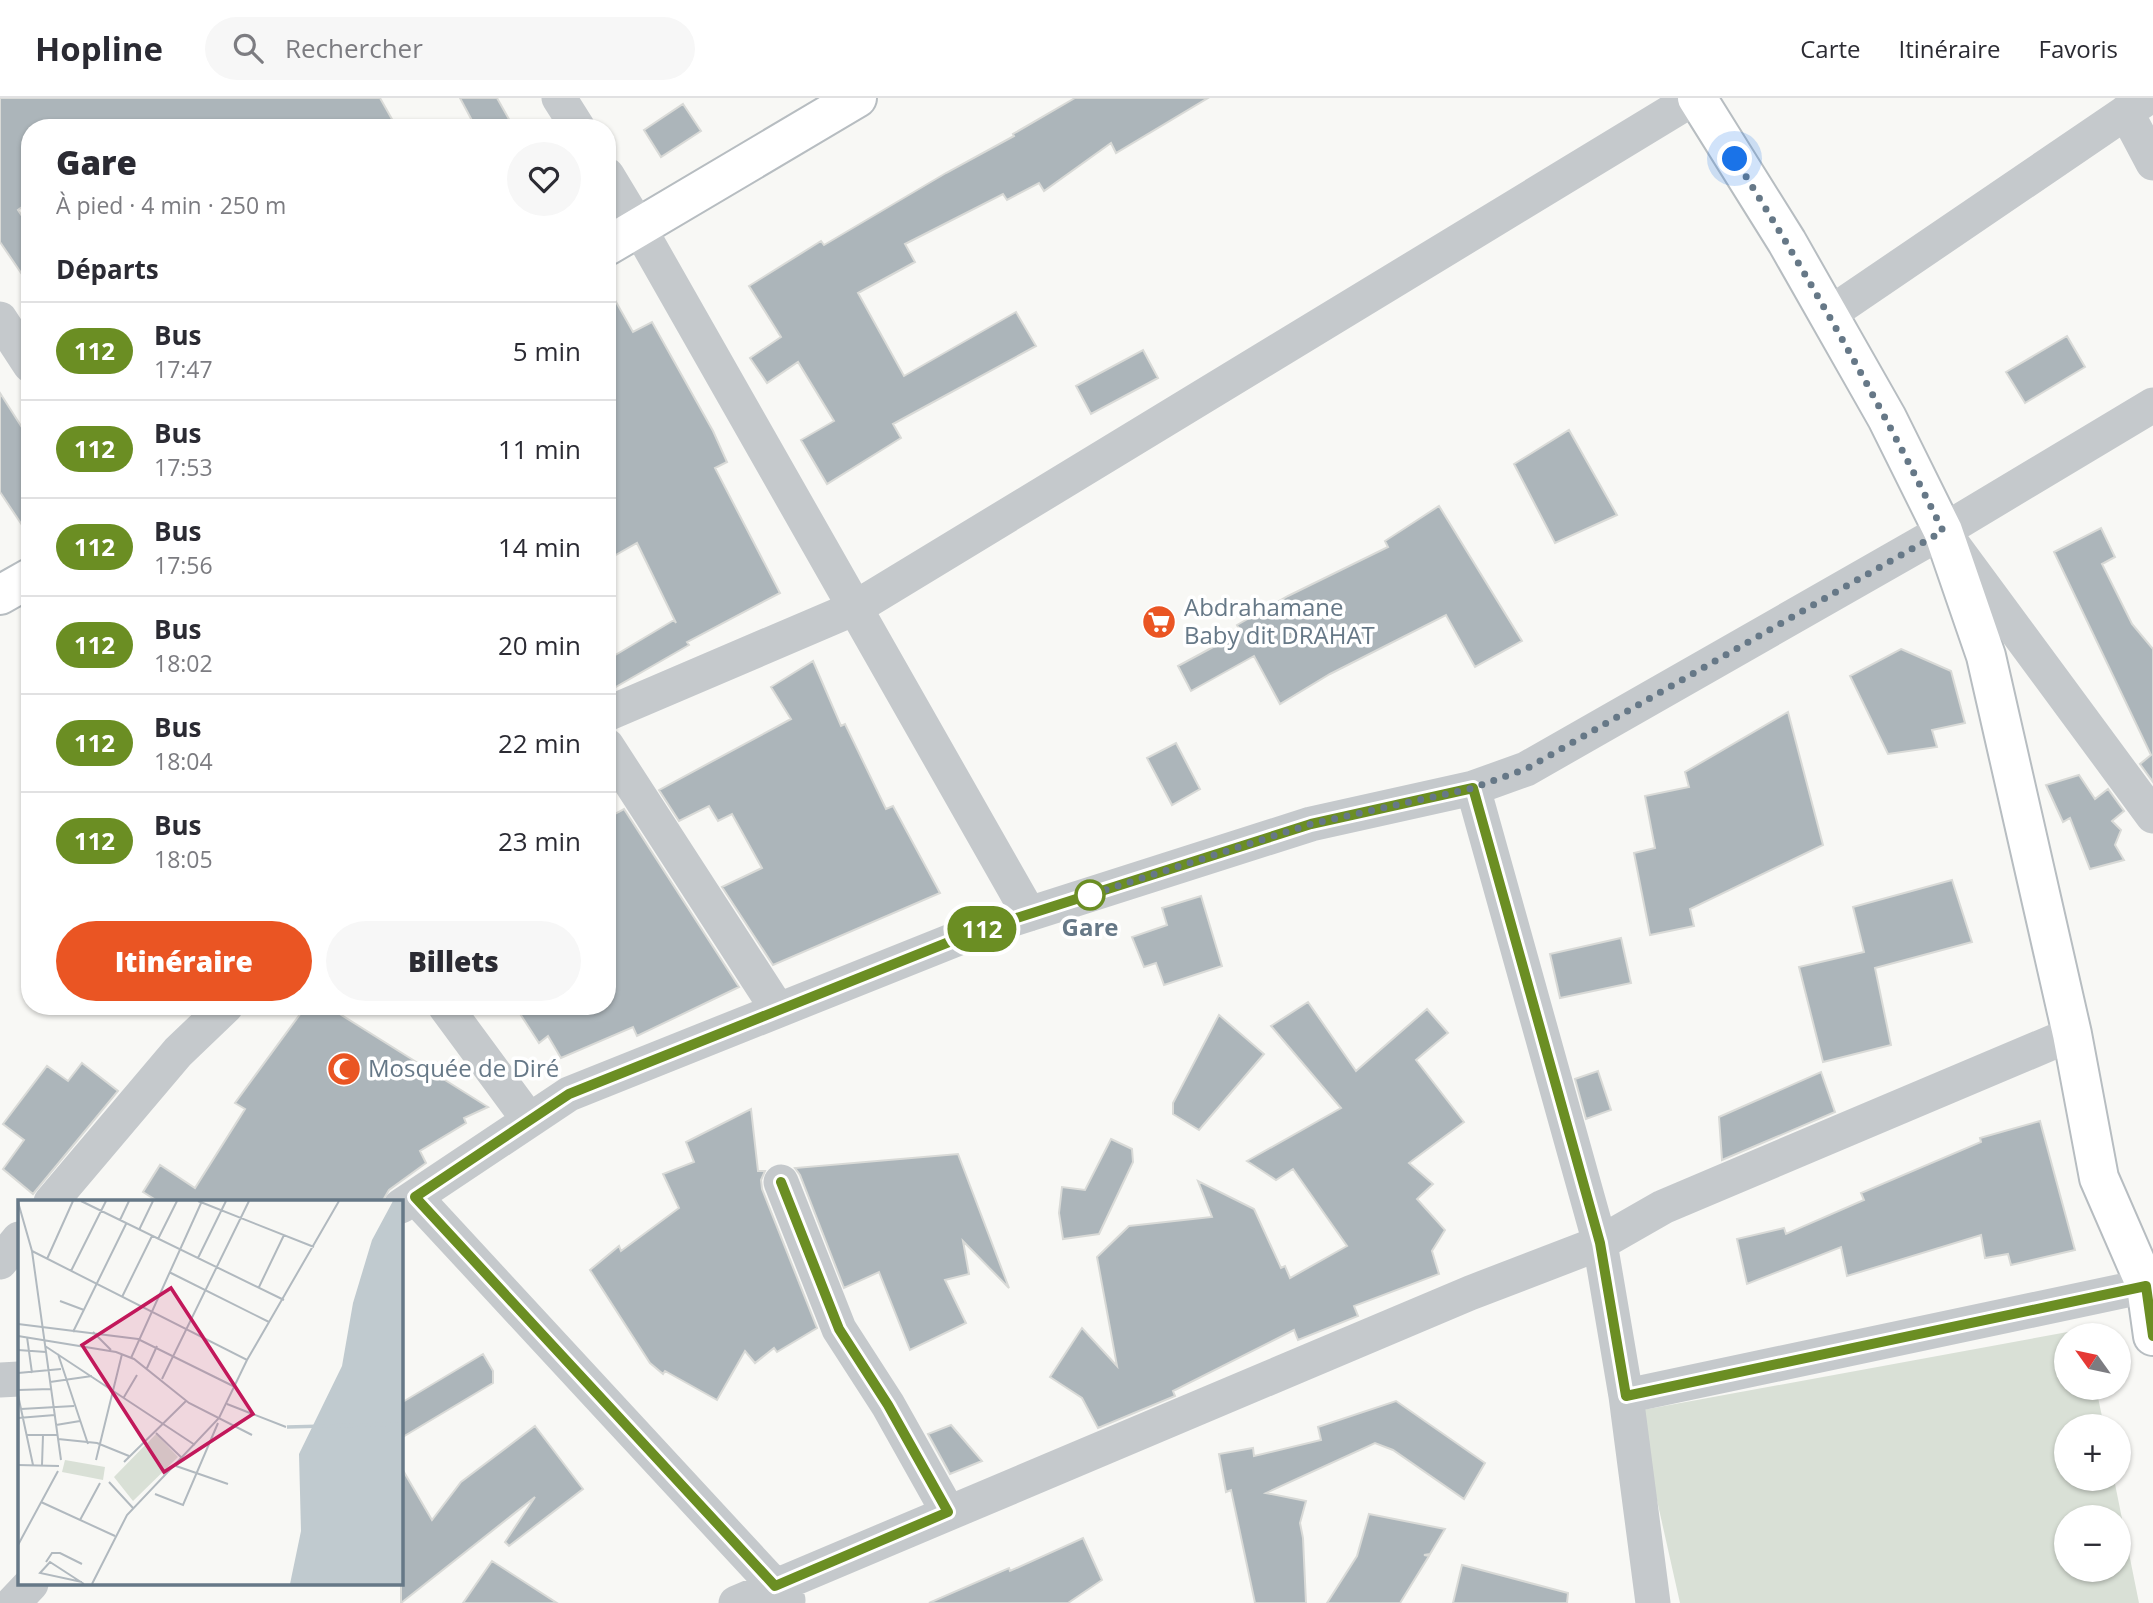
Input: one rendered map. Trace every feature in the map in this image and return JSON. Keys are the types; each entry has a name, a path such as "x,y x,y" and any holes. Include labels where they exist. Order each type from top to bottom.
{"street":[{"path":"559,98 572,119"},
{"path":"623,237 857,98"},
{"path":"616,710 855,608 1695,98 1787,242 1887,418 1943,531 1986,656 2073,1034 2099,1178 2146,1286 2153,1336"},
{"path":"1828,315 2136,105 2153,163"},
{"path":"616,210 623,237 855,608 1029,914"},
{"path":"0,319 21,351"},
{"path":"783,1595 408,1202 569,1094 979,930 1311,824 1473,788 1526,769 1943,531 2153,405"},
{"path":"1943,531 2153,816"},
{"path":"0,595 21,583"},
{"path":"616,760 778,1010"},
{"path":"1473,788 1600,1243 1626,1396 1653,1603"},
{"path":"53,1200 178,1052 217,1015"},
{"path":"452,1015 529,1120"},
{"path":"736,1603 783,1595 948,1512 1470,1293 1600,1243 1663,1207 2073,1034"},
{"path":"781,1182 839,1329 888,1405 948,1512"},
{"path":"0,1262 18,1240"},
{"path":"1626,1396 2146,1286"},
{"path":"0,1380 18,1378"},
{"path":"13,1603 29,1586"}],"shaded area":[{"path":"2054,1335 2054,1400 2099,1400 2101,1414 2054,1414 2054,1491 2116,1491 2119,1505 2054,1505 2054,1582 2131,1582 2131,1563 2139,1603 1680,1603 1637,1411"}],"building":[{"path":"0,98 380,98 392,119 21,119 21,208 18,210 21,214 21,273 0,242"},
{"path":"460,98 497,98 509,119 471,119"},
{"path":"1075,98 1208,98 1116,153 1111,143 1044,191 1039,183 1007,200 1003,194 905,244 915,262 858,293 904,376 1016,312 1036,346 893,424 901,438 827,484 801,440 834,421 798,362 767,383 750,358 781,337 749,286 821,241 824,245"},
{"path":"683,104 701,131 661,157 644,130"},
{"path":"616,302 633,332 652,322 713,431 727,462 715,468 780,593 687,642 689,645 616,687 616,655 674,620 676,623 637,543 616,555"},
{"path":"2067,336 2085,367 2025,403 2006,372"},
{"path":"1143,350 1158,378 1091,414 1076,386"},
{"path":"0,393 21,426 21,524 0,492"},
{"path":"1569,430 1617,515 1555,543 1514,464"},
{"path":"1439,506 1522,641 1475,667 1446,615 1330,674 1280,704 1254,656 1191,691 1178,666 1241,632 1237,625 1288,596 1388,547 1385,541"},
{"path":"2101,528 2115,557 2102,564 2132,624 2153,649 2153,782 2140,764 2151,755 2054,552"},
{"path":"1901,649 1951,671 1965,723 1932,730 1937,747 1888,754 1850,676"},
{"path":"813,661 841,726 845,724 886,809 893,806 940,893 773,965 722,887 762,868 732,814 718,821 709,806 679,821 659,790 791,719 771,687"},
{"path":"1788,712 1823,845 1690,909 1694,926 1650,935 1634,853 1655,848 1645,796 1689,787 1685,772"},
{"path":"1176,743 1200,789 1172,805 1147,758"},
{"path":"2079,775 2095,799 2108,789 2124,811 2112,821 2121,830 2115,845 2124,860 2090,869 2070,818 2063,822 2046,785"},
{"path":"624,809 739,987 637,1036 633,1027 561,1058 548,1036 539,1043 521,1015 616,1015 616,813"},
{"path":"1952,880 1972,942 1875,968 1891,1045 1823,1062 1799,967 1864,952 1853,907"},
{"path":"1201,896 1222,966 1164,985 1156,963 1144,967 1132,937 1167,925 1162,908"},
{"path":"1621,938 1631,983 1560,998 1550,954"},
{"path":"1308,1002 1356,1071 1427,1009 1448,1033 1416,1060 1464,1122 1409,1163 1433,1184 1417,1199 1445,1230 1432,1251 1439,1274 1354,1306 1358,1316 1298,1340 1294,1330 1173,1391 1175,1396 1098,1428 1082,1398 1050,1377 1082,1328 1117,1366 1097,1257 1129,1226 1212,1217 1198,1181 1254,1209 1281,1268 1285,1266 1290,1278 1347,1246 1293,1169 1276,1180 1247,1161 1341,1108 1271,1026"},
{"path":"299,1015 341,1015 488,1107 464,1118 466,1123 420,1151 426,1163 389,1190 383,1200 156,1200 143,1192 160,1165 195,1188 245,1109 235,1103"},
{"path":"1219,1015 1264,1054 1199,1130 1173,1114 1173,1103"},
{"path":"82,1063 118,1091 33,1194 3,1169 24,1140 3,1124 47,1066 68,1081"},
{"path":"1598,1071 1611,1110 1586,1119 1575,1079"},
{"path":"1821,1072 1835,1112 1722,1160 1719,1117"},
{"path":"751,1109 758,1171 765,1171 761,1180 762,1189 817,1328 777,1352 774,1348 755,1363 745,1351 717,1400 665,1371 663,1374 650,1363 590,1270 619,1246 621,1251 679,1208 663,1174 694,1162 686,1142"},
{"path":"2040,1121 2075,1250 2011,1265 2008,1254 1985,1258 1981,1235 1847,1276 1841,1247 1747,1284 1737,1239 1784,1228 1786,1234 1864,1200 1861,1193 1981,1142 1980,1138"},
{"path":"1111,1139 1132,1149 1133,1162 1099,1234 1063,1239 1059,1213 1062,1187 1085,1190"},
{"path":"958,1154 1009,1288 963,1241 969,1274 945,1280 966,1323 910,1350 879,1272 844,1288 795,1168"},
{"path":"483,1354 493,1371 493,1383 402,1437 402,1402"},
{"path":"1396,1401 1485,1463 1464,1499 1393,1450 1375,1443 1266,1493 1306,1501 1300,1523 1306,1603 1255,1603 1231,1490 1226,1492 1219,1454 1253,1448 1254,1456 1321,1440 1318,1427"},
{"path":"951,1425 982,1461 950,1474 928,1434"},
{"path":"535,1426 583,1489 509,1546 505,1542 535,1497 401,1603 402,1469 432,1520 461,1482"},
{"path":"1369,1514 1445,1529 1430,1554 1424,1555 1429,1556 1400,1603 1327,1603 1357,1556"},
{"path":"1083,1538 1102,1580 1068,1603 929,1603 1009,1568 1010,1571"},
{"path":"492,1561 557,1603 463,1603"},
{"path":"1462,1565 1568,1593 1567,1603 1453,1603"}],"bus line":[{"name":"112","path":"781,1182 839,1329 888,1405 948,1512 775,1586 415,1197 569,1094 979,930 1311,824 1473,788 1600,1243 1626,1396 2146,1286 2153,1336"}],"place":[{"name":"Abdrahamane Baby dit DRAHAT","path":"1159,622"},
{"name":"Gare","path":"1090,895"},
{"name":"Mosquée de Diré","path":"344,1069"}],"route":[{"path":"1090,895 1080,898 1311,824 1473,788 1526,769 1943,531 1887,418 1787,242 1735,159"}]}
